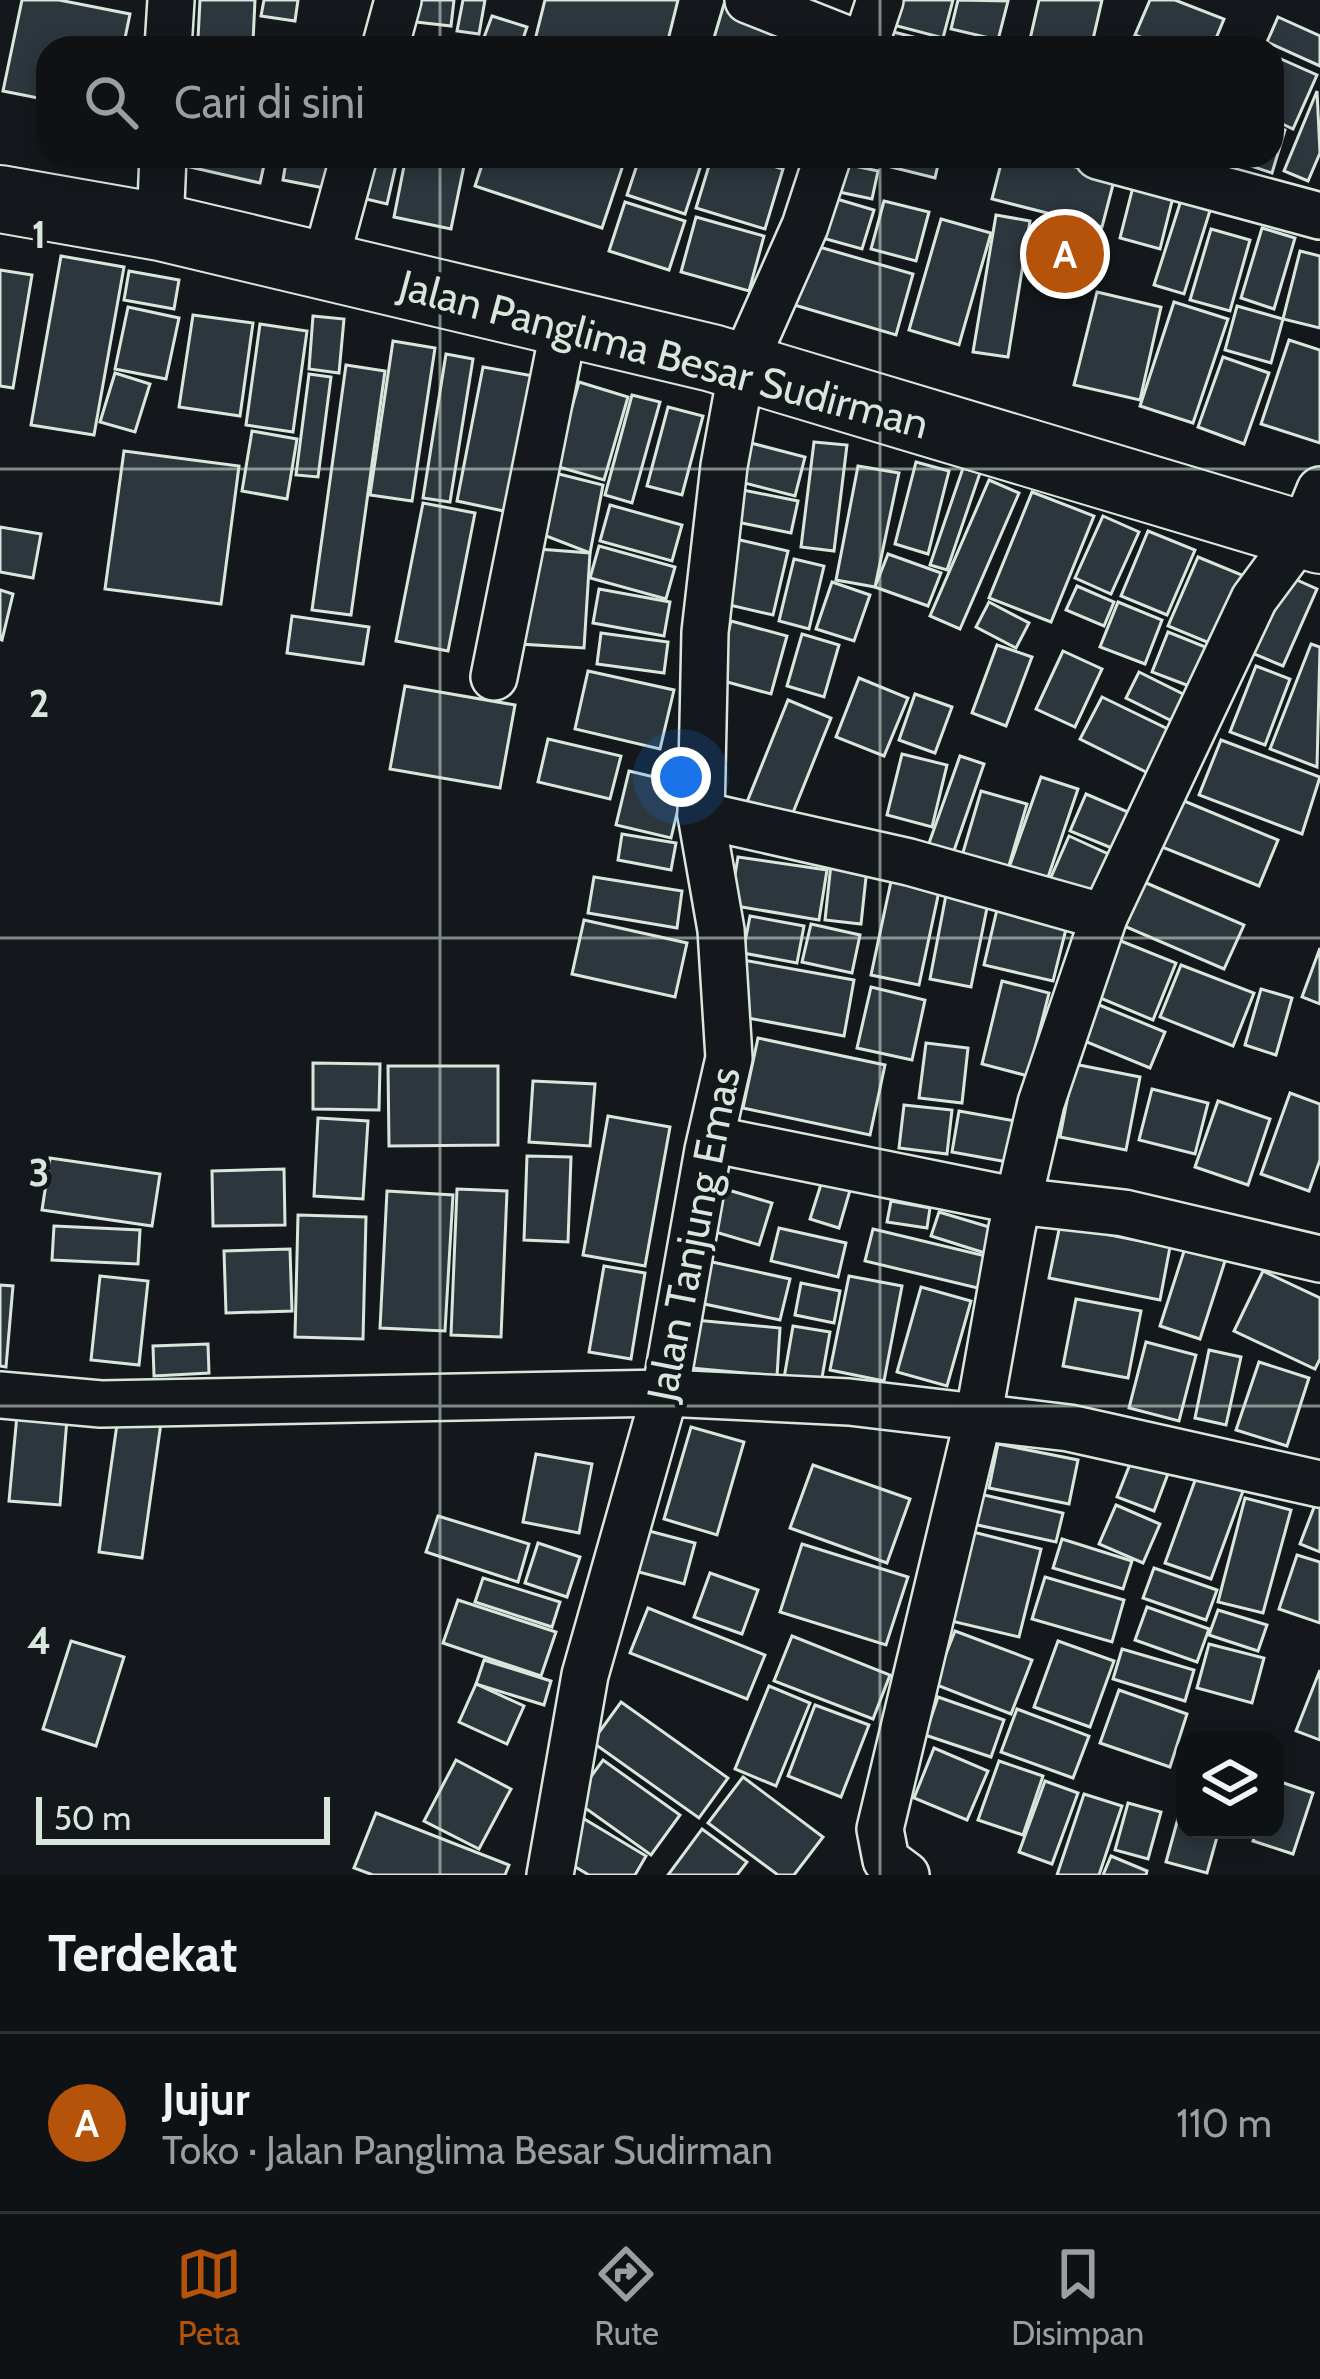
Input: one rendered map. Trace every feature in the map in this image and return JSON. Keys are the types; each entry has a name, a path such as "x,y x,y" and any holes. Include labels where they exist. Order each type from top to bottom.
{"highway":[{"name":"Jalan Panglima Besar Sudirman","path":"0,200 160,226 565,322 1314,521"}],"street":[{"path":"169,36 171,0"},
{"path":"388,36 398,0"},
{"path":"748,0 837,36"},
{"path":"868,36 880,0"},
{"path":"160,226 162,168"},
{"path":"324,266 351,168"},
{"name":"Jalan Tanjung Emas","path":"550,1875 585,1676 665,1393 729,1058 721,930 701,815 705,632 724,466 742,368 805,226 824,168"},
{"path":"1142,168 1320,216"},
{"path":"494,677 565,322"},
{"path":"906,1875 886,1860 880,1829 978,1419 1041,1103 1104,917 1254,599 1314,521"},
{"path":"701,815 909,862 1104,917"},
{"path":"711,1138 1018,1201 1124,1213 1320,1259"},
{"path":"0,1395 101,1404 665,1393 849,1402 1069,1428 1320,1484"}],"building":[{"path":"22,0 59,0 130,14 125,36 36,36 36,98 3,91"},
{"path":"200,0 255,0 253,36 198,36"},
{"path":"264,0 298,0 295,21 261,16"},
{"path":"410,0 454,0 451,26 407,21"},
{"path":"463,0 485,0 479,34 457,31"},
{"path":"545,0 678,0 669,36 536,36"},
{"path":"884,0 953,0 944,36 878,21"},
{"path":"958,0 1008,1 999,36 951,29"},
{"path":"1039,0 1102,0 1094,36 1031,36"},
{"path":"1150,0 1175,0 1224,19 1217,36 1135,35"},
{"path":"724,4 810,29 808,36 715,36"},
{"path":"492,16 527,27 524,36 484,36"},
{"path":"1278,17 1320,36 1320,66 1284,50 1284,36 1270,36"},
{"path":"874,27 909,36 871,36"},
{"path":"1284,60 1317,75 1293,129 1284,125"},
{"path":"1317,91 1320,153 1308,181 1284,171"},
{"path":"194,168 263,168 260,183"},
{"path":"285,168 344,168 339,191 283,180"},
{"path":"356,168 395,168 387,204 349,195"},
{"path":"404,168 464,168 451,229 394,217"},
{"path":"481,168 622,168 602,228 475,186"},
{"path":"636,168 700,168 685,214 627,195"},
{"path":"708,168 783,169 765,229 696,208"},
{"path":"830,168 878,171 872,199 825,189"},
{"path":"895,168 937,168 935,178"},
{"path":"1000,168 1079,168 1115,177 1102,227 992,199"},
{"path":"1134,183 1174,193 1160,249 1120,238"},
{"path":"1184,191 1213,201 1184,294 1154,285"},
{"path":"820,194 874,210 862,249 808,234"},
{"path":"884,201 929,212 916,261 871,249"},
{"path":"625,202 685,221 669,270 609,251"},
{"path":"996,215 1030,221 1008,357 973,352"},
{"path":"696,217 764,236 749,291 681,272"},
{"path":"941,219 991,233 959,345 909,330"},
{"path":"1034,227 1102,241 1095,283 1028,267"},
{"path":"1262,228 1295,238 1274,309 1241,298"},
{"path":"1211,229 1250,240 1230,311 1190,300"},
{"path":"802,242 913,274 896,335 784,302"},
{"path":"1300,251 1320,256 1320,328 1283,319"},
{"path":"61,256 124,267 94,435 31,425"},
{"path":"0,270 32,275 13,388 0,386"},
{"path":"129,271 179,280 174,309 124,300"},
{"path":"1097,292 1161,307 1140,400 1074,385"},
{"path":"1174,302 1228,319 1193,423 1140,406"},
{"path":"1237,306 1283,319 1271,363 1225,350"},
{"path":"128,307 179,318 166,379 115,369"},
{"path":"193,315 253,323 240,416 179,407"},
{"path":"313,316 344,319 339,373 309,369"},
{"path":"260,324 307,331 293,432 246,425"},
{"path":"1289,340 1320,350 1320,443 1261,424"},
{"path":"393,341 435,348 412,501 370,495"},
{"path":"446,354 473,359 450,502 423,498"},
{"path":"1223,357 1269,373 1244,444 1198,427"},
{"path":"346,365 385,371 351,615 312,610"},
{"path":"483,367 539,377 513,513 457,501"},
{"path":"115,373 150,384 135,432 100,422"},
{"path":"309,374 331,377 318,477 296,475"},
{"path":"579,382 628,397 604,480 555,466"},
{"path":"632,395 660,402 632,503 605,495"},
{"path":"668,407 703,416 682,495 647,486"},
{"path":"252,431 297,439 287,499 242,491"},
{"path":"743,441 805,457 795,496 733,480"},
{"path":"814,442 847,445 834,551 801,547"},
{"path":"124,451 239,466 221,604 105,589"},
{"path":"916,462 949,471 928,554 895,544"},
{"path":"858,466 899,473 875,587 836,580"},
{"path":"963,468 980,473 947,570 930,565"},
{"path":"551,472 603,485 590,553 536,532"},
{"path":"989,480 1019,493 960,629 930,616"},
{"path":"733,488 798,501 791,533 727,520"},
{"path":"1032,492 1094,516 1051,622 989,598"},
{"path":"423,503 475,513 448,651 396,641"},
{"path":"610,505 682,525 672,561 600,541"},
{"path":"1103,516 1139,532 1111,594 1075,578"},
{"path":"0,527 41,534 33,578 0,572"},
{"path":"1148,531 1195,550 1167,615 1121,596"},
{"path":"727,537 788,551 773,615 712,601"},
{"path":"599,546 675,567 666,599 590,578"},
{"path":"525,548 590,553 584,648 520,644"},
{"path":"888,554 941,573 928,606 875,587"},
{"path":"1198,557 1254,580 1224,649 1168,626"},
{"path":"794,559 824,566 809,629 779,621"},
{"path":"1281,573 1317,589 1283,666 1247,651"},
{"path":"832,582 870,595 854,641 816,629"},
{"path":"1077,586 1114,602 1104,626 1066,610"},
{"path":"599,589 670,602 664,636 593,623"},
{"path":"0,590 13,594 2,640 0,639"},
{"path":"989,602 1029,623 1016,648 976,627"},
{"path":"1118,602 1162,620 1145,664 1100,647"},
{"path":"292,616 369,627 363,664 287,653"},
{"path":"731,621 787,636 771,694 716,679"},
{"path":"1168,632 1213,650 1197,689 1152,672"},
{"path":"601,633 668,642 664,673 597,664"},
{"path":"802,634 839,645 824,697 787,686"},
{"path":"1311,644 1320,647 1317,767 1270,749"},
{"path":"997,645 1032,657 1006,726 972,713"},
{"path":"1063,651 1102,669 1075,727 1036,709"},
{"path":"1256,666 1290,679 1265,745 1230,732"},
{"path":"588,671 674,690 660,749 575,729"},
{"path":"1139,672 1195,700 1182,726 1126,698"},
{"path":"859,678 908,698 884,756 836,737"},
{"path":"405,686 515,705 500,788 390,769"},
{"path":"915,694 952,707 935,753 899,740"},
{"path":"1102,697 1174,732 1152,775 1080,739"},
{"path":"788,700 831,718 788,825 745,807"},
{"path":"548,739 621,756 610,799 538,782"},
{"path":"1221,740 1320,777 1302,834 1199,795"},
{"path":"902,754 947,765 932,827 887,815"},
{"path":"960,756 984,764 948,868 923,860"},
{"path":"629,771 684,784 671,838 616,825"},
{"path":"1041,777 1078,789 1043,892 1005,879"},
{"path":"981,791 1027,804 1005,879 959,866"},
{"path":"1086,794 1135,815 1119,851 1070,831"},
{"path":"1177,798 1278,840 1259,886 1157,845"},
{"path":"622,834 676,843 671,870 618,860"},
{"path":"1069,836 1115,857 1094,905 1048,884"},
{"path":"738,857 827,870 819,920 730,905"},
{"path":"831,864 867,868 861,924 825,920"},
{"path":"893,872 941,882 919,985 871,975"},
{"path":"594,877 682,891 677,928 588,913"},
{"path":"1144,882 1244,925 1224,969 1124,926"},
{"path":"946,895 988,903 971,987 930,979"},
{"path":"999,901 1069,917 1053,981 984,965"},
{"path":"750,916 804,926 797,963 743,953"},
{"path":"584,920 687,943 675,997 572,974"},
{"path":"811,924 860,935 852,973 802,962"},
{"path":"1116,939 1176,963 1153,1020 1093,995"},
{"path":"1320,948 1320,1004 1302,997"},
{"path":"743,960 854,980 844,1036 732,1015"},
{"path":"1181,965 1254,993 1233,1046 1160,1017"},
{"path":"1002,981 1049,993 1028,1076 982,1064"},
{"path":"871,987 925,1000 912,1060 857,1048"},
{"path":"1261,989 1292,998 1276,1055 1245,1045"},
{"path":"1092,1002 1165,1032 1150,1068 1077,1038"},
{"path":"758,1038 885,1065 870,1135 743,1108"},
{"path":"926,1043 968,1048 962,1103 919,1098"},
{"path":"313,1063 380,1064 379,1110 313,1109"},
{"path":"1074,1064 1140,1077 1126,1150 1060,1137"},
{"path":"388,1066 498,1066 498,1145 389,1146"},
{"path":"533,1081 595,1084 590,1146 529,1142"},
{"path":"1152,1089 1208,1103 1195,1154 1139,1140"},
{"path":"1290,1093 1320,1104 1320,1160 1309,1191 1261,1174"},
{"path":"1218,1101 1270,1119 1248,1185 1195,1167"},
{"path":"904,1105 952,1110 947,1154 899,1148"},
{"path":"959,1111 1021,1122 1013,1163 952,1152"},
{"path":"608,1116 670,1127 645,1266 583,1255"},
{"path":"318,1118 368,1121 363,1199 314,1196"},
{"path":"527,1156 571,1157 568,1242 524,1240"},
{"path":"50,1158 160,1174 152,1226 42,1210"},
{"path":"284,1169 285,1225 213,1226 212,1171"},
{"path":"823,1178 851,1187 839,1228 810,1219"},
{"path":"457,1189 507,1191 501,1337 451,1335"},
{"path":"725,1189 772,1203 759,1245 712,1231"},
{"path":"387,1191 453,1195 445,1331 380,1328"},
{"path":"891,1201 930,1208 927,1228 887,1222"},
{"path":"939,1212 996,1229 988,1254 931,1236"},
{"path":"298,1215 366,1217 363,1339 295,1337"},
{"path":"1060,1225 1170,1247 1160,1300 1049,1278"},
{"path":"54,1226 140,1230 138,1264 52,1260"},
{"path":"779,1228 846,1243 838,1277 771,1261"},
{"path":"873,1229 994,1258 986,1290 865,1261"},
{"path":"1186,1245 1226,1258 1200,1339 1160,1326"},
{"path":"290,1249 292,1311 226,1313 224,1251"},
{"path":"703,1260 790,1279 780,1320 695,1302"},
{"path":"604,1266 645,1273 631,1359 589,1352"},
{"path":"1263,1271 1320,1298 1320,1359 1315,1369 1234,1331"},
{"path":"100,1276 148,1281 139,1365 91,1360"},
{"path":"849,1276 902,1286 884,1381 830,1370"},
{"path":"801,1283 840,1291 834,1323 795,1315"},
{"path":"0,1285 13,1286 6,1367 0,1366"},
{"path":"921,1287 971,1301 947,1386 897,1372"},
{"path":"1076,1299 1141,1311 1128,1378 1063,1366"},
{"path":"695,1320 780,1328 777,1376 691,1368"},
{"path":"793,1326 830,1332 820,1389 783,1384"},
{"path":"1146,1342 1196,1355 1179,1421 1129,1408"},
{"path":"208,1344 209,1373 154,1376 153,1346"},
{"path":"1209,1350 1241,1357 1226,1425 1195,1418"},
{"path":"1259,1362 1309,1378 1287,1446 1236,1430"},
{"path":"17,1415 67,1419 60,1505 9,1501"},
{"path":"118,1417 161,1423 142,1558 99,1552"},
{"path":"691,1427 744,1442 717,1535 664,1519"},
{"path":"998,1444 1078,1460 1069,1504 989,1488"},
{"path":"1136,1449 1172,1463 1154,1511 1117,1497"},
{"path":"536,1454 592,1464 579,1533 523,1522"},
{"path":"813,1465 910,1499 887,1563 790,1528"},
{"path":"1197,1475 1243,1491 1211,1579 1165,1563"},
{"path":"980,1494 1063,1513 1056,1542 973,1524"},
{"path":"1245,1498 1291,1510 1263,1613 1218,1602"},
{"path":"1316,1502 1320,1504 1320,1552 1300,1544"},
{"path":"1116,1505 1160,1524 1143,1563 1099,1544"},
{"path":"438,1516 529,1544 518,1582 426,1552"},
{"path":"630,1526 695,1543 684,1584 620,1567"},
{"path":"973,1532 1041,1549 1019,1637 951,1621"},
{"path":"1062,1539 1132,1561 1123,1589 1053,1568"},
{"path":"538,1543 580,1557 567,1597 525,1583"},
{"path":"802,1544 908,1577 886,1645 780,1612"},
{"path":"1297,1555 1320,1562 1320,1623 1279,1609"},
{"path":"1154,1568 1217,1590 1206,1620 1143,1598"},
{"path":"710,1573 758,1590 742,1634 694,1617"},
{"path":"1045,1577 1124,1600 1112,1642 1032,1619"},
{"path":"483,1578 560,1602 552,1627 475,1602"},
{"path":"458,1600 556,1632 541,1676 443,1643"},
{"path":"1147,1607 1209,1629 1197,1662 1135,1640"},
{"path":"648,1608 765,1655 747,1699 630,1653"},
{"path":"1218,1610 1267,1625 1258,1651 1209,1635"},
{"path":"955,1631 1032,1660 1011,1714 934,1684"},
{"path":"792,1636 890,1675 873,1719 774,1681"},
{"path":"71,1641 124,1657 96,1746 43,1729"},
{"path":"1058,1641 1114,1661 1090,1727 1034,1707"},
{"path":"1209,1644 1264,1658 1252,1703 1197,1688"},
{"path":"1122,1649 1194,1670 1185,1701 1113,1679"},
{"path":"484,1660 551,1681 544,1705 476,1684"},
{"path":"1320,1670 1320,1740 1296,1731"},
{"path":"476,1684 524,1706 507,1744 459,1722"},
{"path":"769,1686 810,1703 776,1786 735,1769"},
{"path":"1119,1690 1187,1714 1182,1731 1176,1731 1170,1767 1100,1743"},
{"path":"938,1697 1004,1720 991,1757 925,1735"},
{"path":"621,1702 728,1778 699,1818 592,1742"},
{"path":"815,1705 869,1725 841,1797 788,1776"},
{"path":"1017,1709 1089,1736 1073,1778 1001,1752"},
{"path":"934,1748 988,1771 967,1820 914,1798"},
{"path":"456,1760 511,1789 479,1849 424,1821"},
{"path":"603,1760 680,1815 651,1855 574,1800"},
{"path":"999,1761 1043,1776 1023,1835 978,1820"},
{"path":"743,1777 823,1837 794,1875 778,1875 708,1823"},
{"path":"1045,1781 1078,1793 1052,1864 1019,1852"},
{"path":"1284,1783 1313,1793 1293,1854 1253,1841 1284,1839"},
{"path":"1084,1794 1122,1806 1099,1875 1057,1875"},
{"path":"1128,1803 1161,1812 1148,1859 1115,1850"},
{"path":"376,1813 509,1865 505,1875 373,1875 354,1868"},
{"path":"581,1817 646,1856 635,1875 589,1875 557,1856"},
{"path":"1176,1826 1176,1839 1216,1839 1207,1873 1166,1862"},
{"path":"702,1829 747,1862 737,1875 668,1875"},
{"path":"1111,1856 1147,1871 1146,1875 1103,1875"}],"place":[{"name":"Jujur","path":"1065,254"}]}
